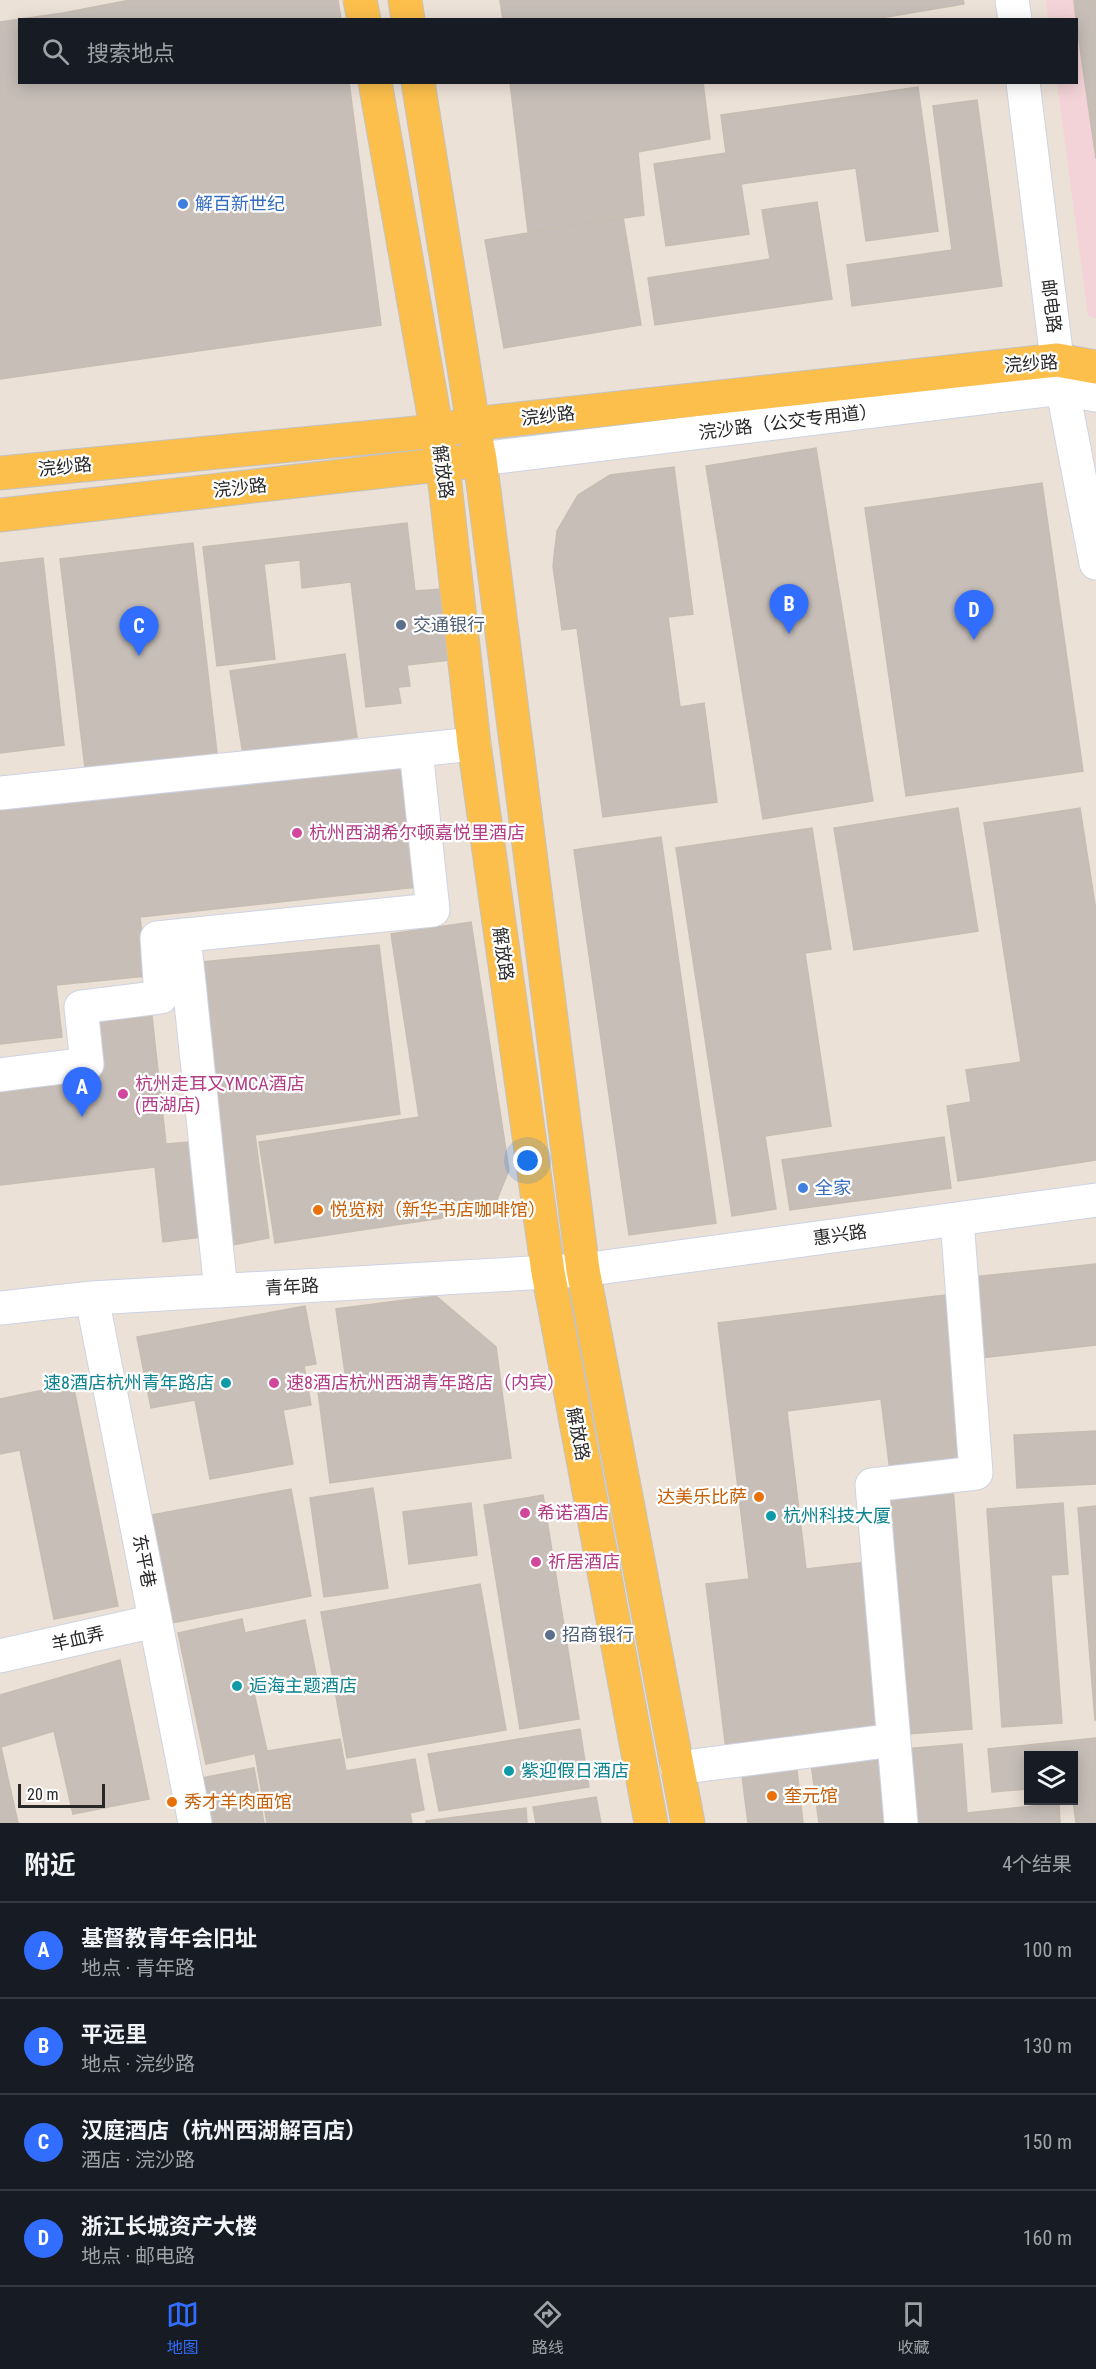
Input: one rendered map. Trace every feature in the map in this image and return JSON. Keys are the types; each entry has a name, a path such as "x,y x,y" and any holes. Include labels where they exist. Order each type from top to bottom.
{"main road":[{"path":"360,0 364,18"},
{"path":"405,0 408,18"},
{"name":"解放路","path":"375,84 443,466 474,744 548,1272 651,1823"},
{"name":"解放路","path":"418,84 480,459 583,1270 688,1823"},
{"name":"浣纱路","path":"0,473 437,431 473,424 1060,374 1096,367"},
{"name":"浣沙路","path":"0,515 443,466 480,459"}],"street":[{"path":"1012,0 1015,18"},
{"name":"邮电路","path":"1023,84 1060,374 1096,563"},
{"name":"浣沙路（公交专用道）","path":"480,459 1060,374 1096,395"},
{"path":"0,793 474,744"},
{"path":"0,1075 87,1064 81,1007 161,997 157,938 433,910 416,750"},
{"path":"184,935 221,1291"},
{"name":"惠兴路","path":"583,1270 1096,1200"},
{"path":"901,1823 872,1485 976,1473 957,1219"},
{"name":"青年路","path":"0,1308 92,1298 583,1270"},
{"name":"东平巷","path":"92,1298 195,1823"},
{"name":"羊血弄","path":"0,1656 156,1621"},
{"path":"677,1768 894,1740"}],"shaded area":[{"path":"1046,0 1096,0 1096,318 1088,316 1057,84 1078,84 1078,18 1048,18"}],"building":[{"name":"解百新世纪","path":"130,0 338,0 341,18 28,18"},
{"path":"500,0 963,0 964,4 881,18 503,18"},
{"path":"1074,0 1096,0 1096,159 1078,34 1078,18 1076,18"},
{"name":"解百新世纪","path":"18,19 18,84 349,84 381,325 0,379 0,22"},
{"path":"510,84 703,84 710,139 638,152 644,215 528,232"},
{"path":"918,87 938,231 866,241 856,168 741,184 749,234 666,246 654,164 726,153 721,115"},
{"path":"977,100 1002,286 852,306 847,265 952,250 933,106"},
{"path":"817,202 832,299 655,325 648,278 770,259 762,210"},
{"path":"623,217 641,325 504,348 485,240"},
{"path":"816,448 873,801 763,819 706,466"},
{"path":"674,467 693,614 668,617 680,707 704,703 717,802 603,817 577,628 562,630 553,566 557,531 578,495 610,475"},
{"path":"1042,483 1083,771 906,796 865,508"},
{"name":"交通银行","path":"407,523 415,591 442,589 450,660 407,665 410,686 398,687 401,703 366,707 351,582 302,588 300,560 264,564 275,659 217,666 203,547"},
{"path":"193,543 217,753 85,768 60,559"},
{"path":"43,558 64,745 0,753 0,563"},
{"path":"345,654 357,737 243,755 230,671"},
{"path":"403,763 417,887 140,917 146,976 56,985 62,1037 0,1044 0,807"},
{"path":"958,808 978,931 854,950 834,828"},
{"path":"1080,808 1096,911 1096,1160 958,1181 947,1106 971,1102 966,1070 1021,1062 984,823"},
{"path":"812,828 831,949 805,953 831,1126 765,1136 776,1209 732,1216 676,848"},
{"path":"661,837 716,1223 629,1235 574,850"},
{"path":"471,922 509,1170 496,1202 469,1214 275,1243 259,1142 419,1117 391,934"},
{"path":"379,945 400,1114 255,1135 269,1238 221,1247 191,963"},
{"path":"152,1016 166,1144 190,1142 201,1237 163,1242 155,1167 0,1185 0,1092 100,1081 94,1022"},
{"path":"944,1137 951,1188 790,1210 782,1160"},
{"path":"1096,1264 1096,1345 980,1358 972,1277"},
{"name":"杭州科技大厦","path":"945,1295 965,1462 890,1471 881,1399 787,1411 806,1569 867,1562 887,1730 726,1750 706,1584 749,1579 718,1323"},
{"path":"436,1296 496,1347 511,1458 330,1483 318,1391 347,1387 336,1309"},
{"name":"速8酒店杭州青年路店","path":"305,1306 316,1364 304,1366 311,1405 283,1410 293,1464 210,1479 195,1400 151,1408 137,1337"},
{"path":"73,1384 118,1606 54,1619 20,1450 0,1454 0,1399"},
{"path":"1096,1431 1096,1484 1017,1488 1014,1435"},
{"path":"373,1488 388,1588 324,1597 310,1498"},
{"path":"953,1488 972,1729 908,1734 889,1493"},
{"path":"291,1489 311,1596 171,1623 151,1515"},
{"path":"543,1495 579,1719 520,1729 484,1505"},
{"path":"471,1503 477,1555 409,1564 403,1512"},
{"path":"1063,1503 1068,1574 1051,1575 1062,1723 1002,1727 987,1509"},
{"path":"1096,1506 1096,1720 1095,1720 1078,1508"},
{"path":"480,1584 506,1730 347,1758 321,1612"},
{"name":"逅海主题酒店","path":"242,1619 245,1633 305,1620 317,1679 254,1693 267,1751 206,1764 178,1633"},
{"path":"120,1660 149,1799 73,1814 54,1731 1,1747 18,1823 0,1823 0,1695"},
{"name":"紫迎假日酒店","path":"580,1729 589,1787 439,1811 428,1754"},
{"path":"1096,1738 1096,1823 1076,1823 1074,1805 1078,1805 1078,1751 1024,1751 1024,1789 992,1792 988,1749"},
{"path":"340,1739 346,1771 415,1759 424,1810 410,1813 412,1823 267,1823 255,1753"},
{"path":"962,1744 967,1813 1059,1805 1060,1823 910,1823 904,1749"},
{"path":"888,1754 895,1823 819,1823 811,1763"},
{"name":"奎元馆","path":"796,1762 803,1823 748,1823 741,1768"},
{"path":"254,1768 264,1823 210,1823 201,1778"},
{"path":"596,1797 601,1823 536,1823 533,1807"},
{"path":"526,1808 527,1823 426,1823 426,1821"}],"place":[{"name":"解百新世纪","path":"183,204"},
{"name":"交通银行","path":"401,625"},
{"name":"平远里","path":"789,634"},
{"name":"浙江长城资产大楼","path":"974,640"},
{"name":"汉庭酒店（杭州西湖解百店）","path":"139,656"},
{"name":"杭州西湖希尔顿嘉悦里酒店","path":"297,833"},
{"name":"杭州走耳又YMCA酒店 (西湖店)","path":"123,1094"},
{"name":"基督教青年会旧址","path":"82,1117"},
{"name":"全家","path":"803,1188"},
{"name":"悦览树（新华书店咖啡馆）","path":"318,1210"},
{"name":"速8酒店杭州青年路店","path":"226,1383"},
{"name":"速8酒店杭州西湖青年路店（内宾）","path":"274,1383"},
{"name":"达美乐比萨","path":"759,1497"},
{"name":"希诺酒店","path":"525,1513"},
{"name":"杭州科技大厦","path":"771,1516"},
{"name":"祈居酒店","path":"536,1562"},
{"name":"招商银行","path":"550,1635"},
{"name":"逅海主题酒店","path":"237,1686"},
{"name":"紫迎假日酒店","path":"509,1771"},
{"name":"奎元馆","path":"772,1796"},
{"name":"秀才羊肉面馆","path":"172,1802"}]}
